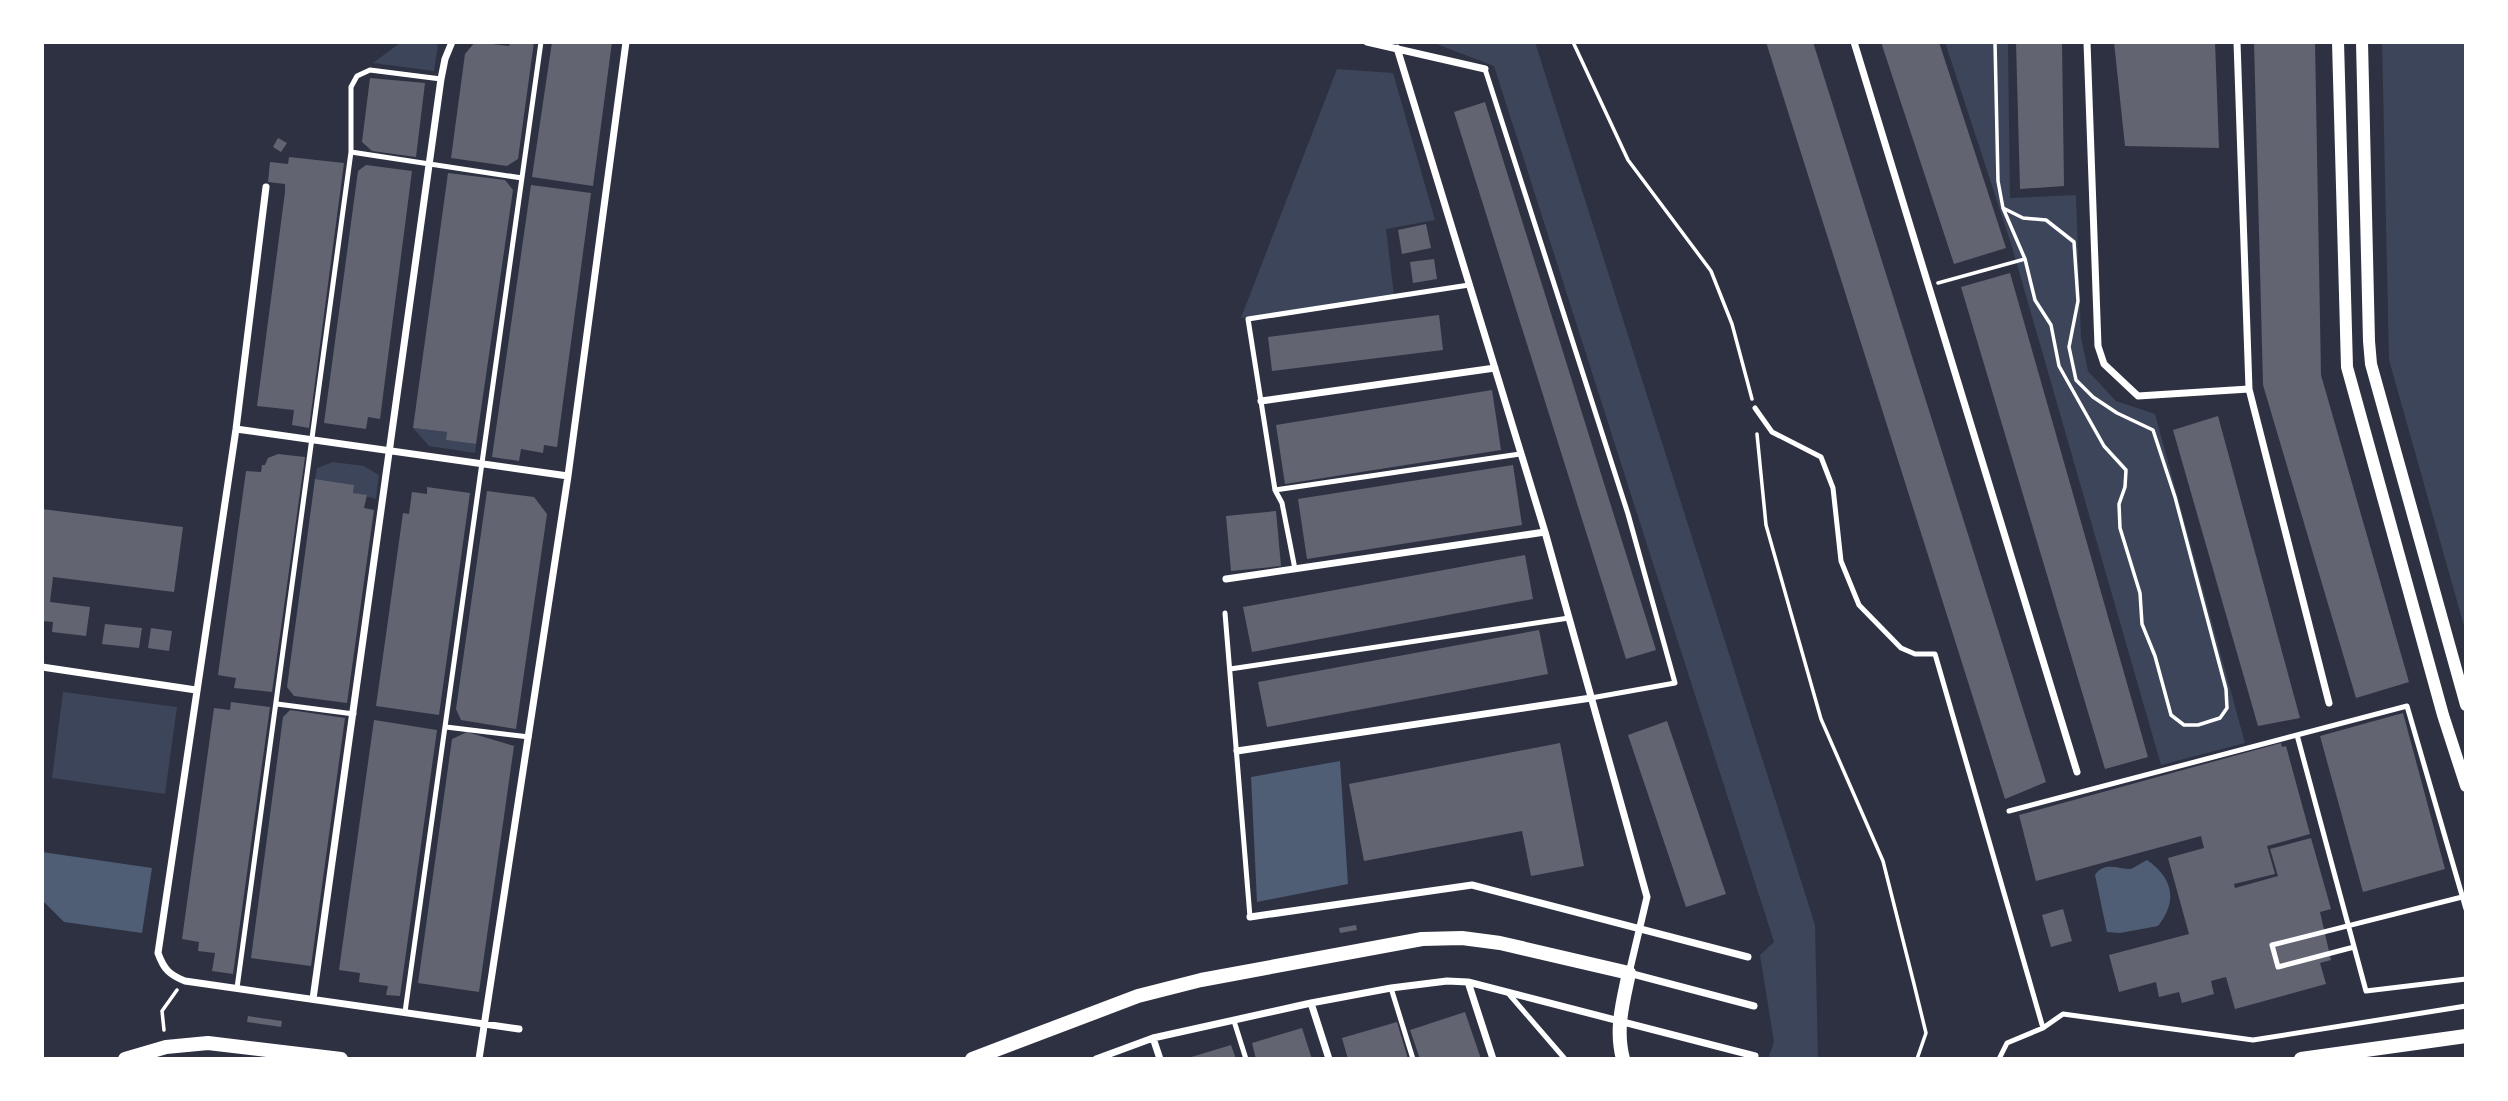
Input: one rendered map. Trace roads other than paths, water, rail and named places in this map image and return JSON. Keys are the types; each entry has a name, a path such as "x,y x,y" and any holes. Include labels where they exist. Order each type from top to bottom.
{"main road":[{"path":"972,1059 1138,996 1201,980 1422,939 1462,938 1500,943 1629,973 1619,1021 1618,1042 1623,1059"},
{"path":"2301,1059 2466,1036"},
{"path":"125,1059 166,1046 208,1043 341,1059"}],"street":[{"path":"313,999 442,79 445,59 452,42"},
{"path":"479,1059 568,476 626,42"},
{"path":"1367,42 1485,69"},
{"path":"1854,42 2077,772"},
{"path":"2087,42 2098,346 2104,364 2137,396 2249,389"},
{"path":"2237,42 2249,389 2329,703"},
{"path":"2339,42 2347,367 2443,715 2466,786"},
{"path":"2362,42 2371,364 2466,705"},
{"path":"1397,48 1545,532 1647,897 1629,973 1755,1006"},
{"path":"266,187 236,429 158,953 162,965 170,975 185,981 519,1029"},
{"path":"1261,401 1495,368"},
{"path":"236,429 568,476"},
{"path":"1226,579 1545,532"},
{"path":"42,667 196,690"},
{"path":"1237,751 1591,698"},
{"path":"1250,917 1472,885 1748,957"},
{"path":"1096,1059 1153,1038 1311,1003 1447,981 1468,982 1755,1056"},
{"path":"1468,982 1493,1059"},
{"path":"1311,1003 1329,1059"},
{"path":"1153,1038 1160,1059"}],"lane":[{"path":"405,1013 541,42"},
{"path":"1485,69 1628,514 1675,683 1591,698"},
{"path":"237,988 351,152 351,87 357,76 370,70 442,79"},
{"path":"351,152 522,178"},
{"path":"1295,569 1282,503 1275,490 1248,319 1469,285"},
{"path":"1755,408 1772,432 1821,457 1833,488 1842,561 1858,605 1901,648 1916,654 1935,654 2043,1028"},
{"path":"1275,490 1520,454"},
{"path":"1225,613 1250,917"},
{"path":"1230,669 1569,618"},
{"path":"277,704 354,714"},
{"path":"2009,811 2407,706 2466,909"},
{"path":"446,727 529,737"},
{"path":"2297,735 2365,991 2466,979"},
{"path":"2354,947 2277,967 2272,945 2464,896"},
{"path":"1391,988 1413,1059"},
{"path":"1508,993 1565,1059"},
{"path":"1999,1059 2007,1042 2043,1028 2063,1014 2253,1040 2466,1006"},
{"path":"1234,1021 1246,1059"}]}
